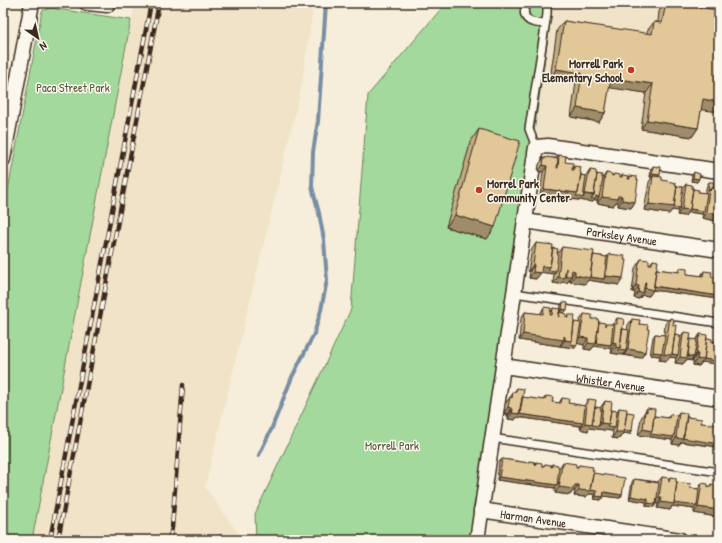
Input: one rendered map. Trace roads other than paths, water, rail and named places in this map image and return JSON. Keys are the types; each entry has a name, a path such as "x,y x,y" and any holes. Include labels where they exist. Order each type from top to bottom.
{"street":[{"path":"3,158 32,3"},
{"path":"87,3 107,6"},
{"path":"477,540 536,147 548,146 719,171"},
{"name":"Parksley Avenue","path":"525,221 719,250"},
{"name":"Whistler Avenue","path":"503,366 719,398"},
{"name":"Harman Avenue","path":"481,510 680,540"}],"lane":[{"path":"527,3 524,10 525,16 528,20 545,24"},
{"path":"536,147 529,129 547,14 547,7 544,3"},
{"path":"514,293 719,323"},
{"path":"492,438 719,472"}],"waterway":[{"path":"259,455 271,430 292,377 314,334 327,280 324,240 312,187 313,152 318,121 326,3"},
{"path":"221,536 222,540"}],"railway":[{"path":"50,540 151,3"},
{"path":"58,540 159,3"},
{"path":"169,540 172,528 183,385"}],"place":[{"name":"Morrell Park Elementary School","path":"631,70"},
{"name":"Morrel Park Community Center","path":"479,190"}],"park label":[{"name":"Paca Street Park","path":"73,87"},
{"name":"Morrell Park","path":"392,445"}]}
